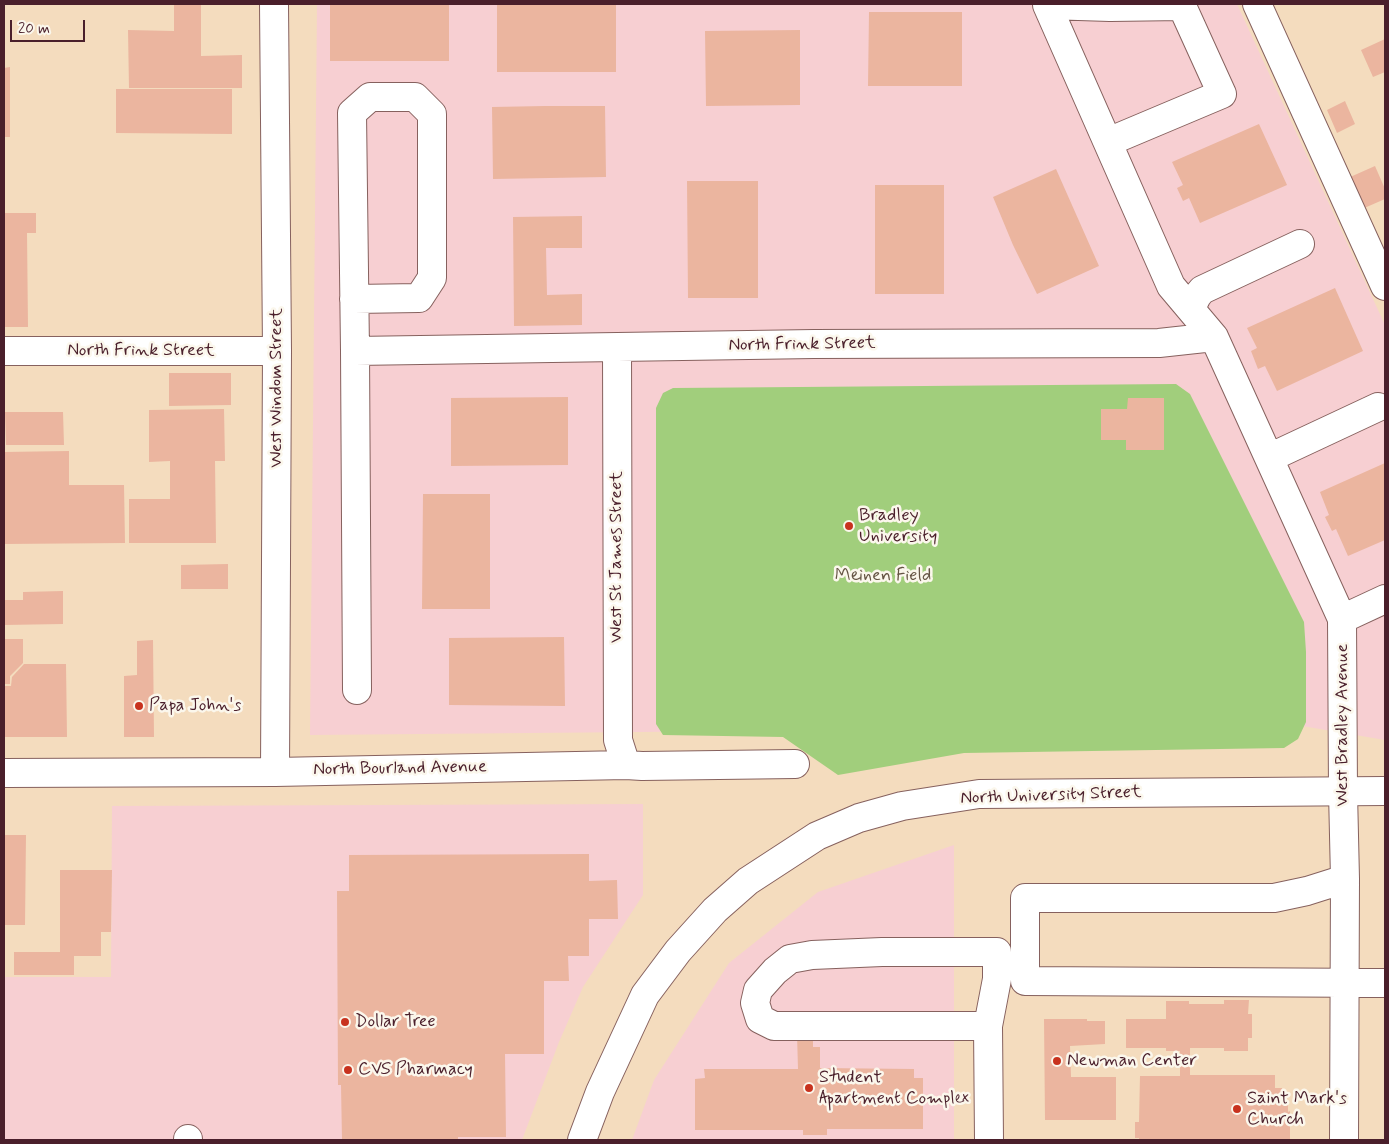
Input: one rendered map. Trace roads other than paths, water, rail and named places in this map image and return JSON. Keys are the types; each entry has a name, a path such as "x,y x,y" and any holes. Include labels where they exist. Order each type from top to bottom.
{"street":[{"name":"West Windom Street","path":"274,4 277,350 275,772"},
{"path":"1257,4 1385,286"},
{"name":"West Bradley Avenue","path":"1108,142 1222,94 1182,6 1110,7 1047,5 1171,286 1214,337 1342,619 1345,879 1344,1140"},
{"path":"354,299 419,298 432,278 432,114 415,97 370,97 352,113 357,690"},
{"path":"1190,308 1202,290 1300,244"},
{"name":"North Frink Street","path":"355,351 814,344 1159,343 1214,337"},
{"name":"West St James Street","path":"616,348 618,740 626,765"},
{"name":"North Frink Street","path":"4,350 277,350"},
{"path":"1269,458 1378,407"},
{"path":"1342,619 1385,599"},
{"name":"North Bourland Avenue","path":"4,773 275,772 626,765 795,764"},
{"name":"North University Street","path":"582,1140 600,1092 645,995 678,951 715,910 748,881 817,836 859,818 902,806 979,794 1385,791"},
{"path":"1345,879 1307,891 1274,898 1025,898 1024,982 1385,983"},
{"path":"988,1026 774,1026 760,1019 755,1003 758,990 790,959 812,955 882,952 997,952 997,979 988,1026 989,1140"}],"place":[{"name":"Bradley University","path":"849,526"},
{"name":"Papa John's","path":"139,706"},
{"name":"Dollar Tree","path":"345,1022"},
{"name":"Newman Center","path":"1057,1061"},
{"name":"CVS Pharmacy","path":"348,1070"},
{"name":"Student Apartment Complex","path":"809,1088"},
{"name":"Saint Mark's Church","path":"1237,1109"}],"park label":[{"name":"Meinen Field","path":"883,576"}]}
